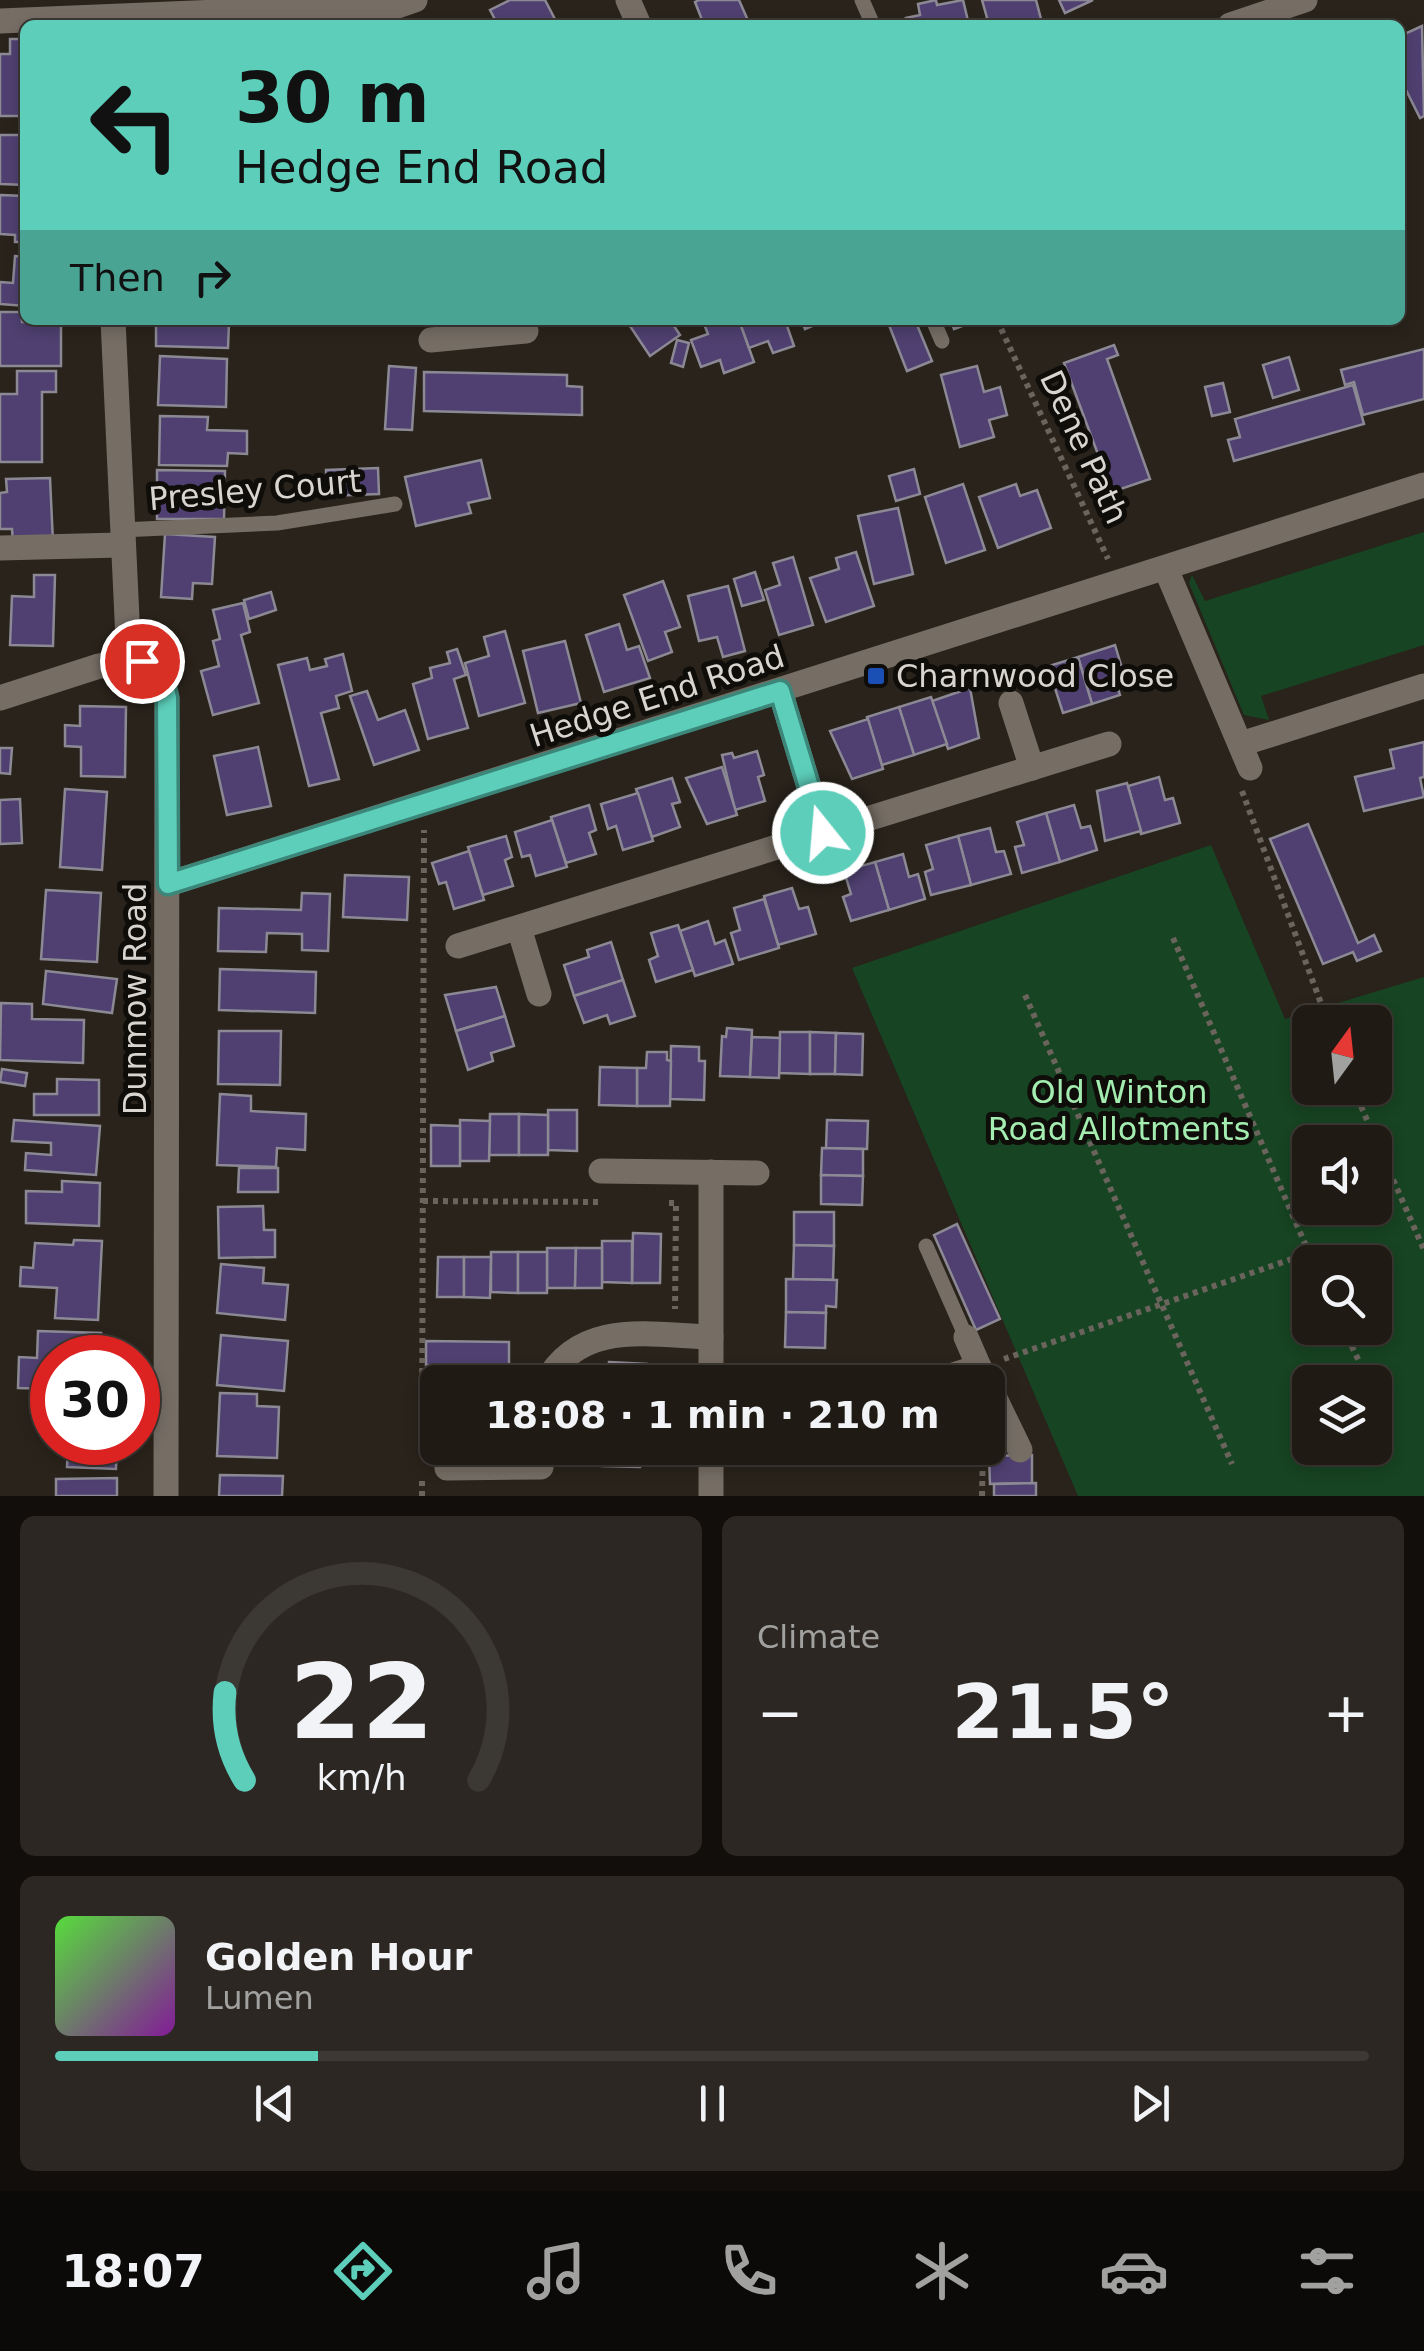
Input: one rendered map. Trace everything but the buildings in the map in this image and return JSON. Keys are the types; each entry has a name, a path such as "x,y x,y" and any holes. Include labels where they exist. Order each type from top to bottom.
{"street":[{"path":"118,20 339,6 387,17 415,0"},
{"path":"1245,20 1305,0"},
{"path":"0,698 98,666 129,661 120,537 113,325"},
{"path":"431,340 499,326 526,331"},
{"name":"Hedge End Road","path":"168,884 1424,485"},
{"path":"0,548 120,537"},
{"path":"1156,572 1246,756 1424,686"},
{"name":"Dunmow Road","path":"129,661 142,661 154,668 162,676 167,698 166,1496"},
{"path":"780,691 823,833"},
{"path":"1011,703 1032,768"},
{"path":"458,946 1108,744"},
{"path":"519,928 539,994"},
{"path":"601,1170 757,1173"},
{"path":"711,1172 712,1365"},
{"path":"558,1365 587,1340 615,1334 711,1337"},
{"path":"966,1337 979,1365"},
{"path":"1005,1419 1020,1450"},
{"path":"434,1472 541,1465"},
{"path":"711,1465 711,1496"}],"lane":[{"path":"936,325 942,341"},
{"name":"Presley Court","path":"120,537 277,523 395,504"},
{"path":"926,1246 966,1337"}],"path":[{"name":"Dene Path","path":"999,325 1106,558 1156,572"},
{"path":"422,1365 424,804"},
{"path":"1173,938 1306,1245"},
{"path":"1025,995 1232,1464"},
{"path":"1360,1105 1424,1250"},
{"path":"423,1201 613,1202"},
{"path":"661,1203 676,1203 675,1336"},
{"path":"1005,1370 1159,1306 1292,1259"},
{"path":"422,1496 434,1472"}],"green space":[{"path":"1424,532 1424,645 1261,696 1269,720 1244,715 1189,583 1192,575 1205,601"},
{"name":"Old Winton Road Allotments","path":"1211,845 1285,1019 1292,1017 1292,1105 1392,1105 1392,1005 1331,1005 1424,977 1424,1496 1078,1496 852,968"}],"place":[{"name":"Charnwood Close","path":"876,676"}],"route":[{"path":"142,661 162,676 167,698 168,884 780,691 823,833"}]}
